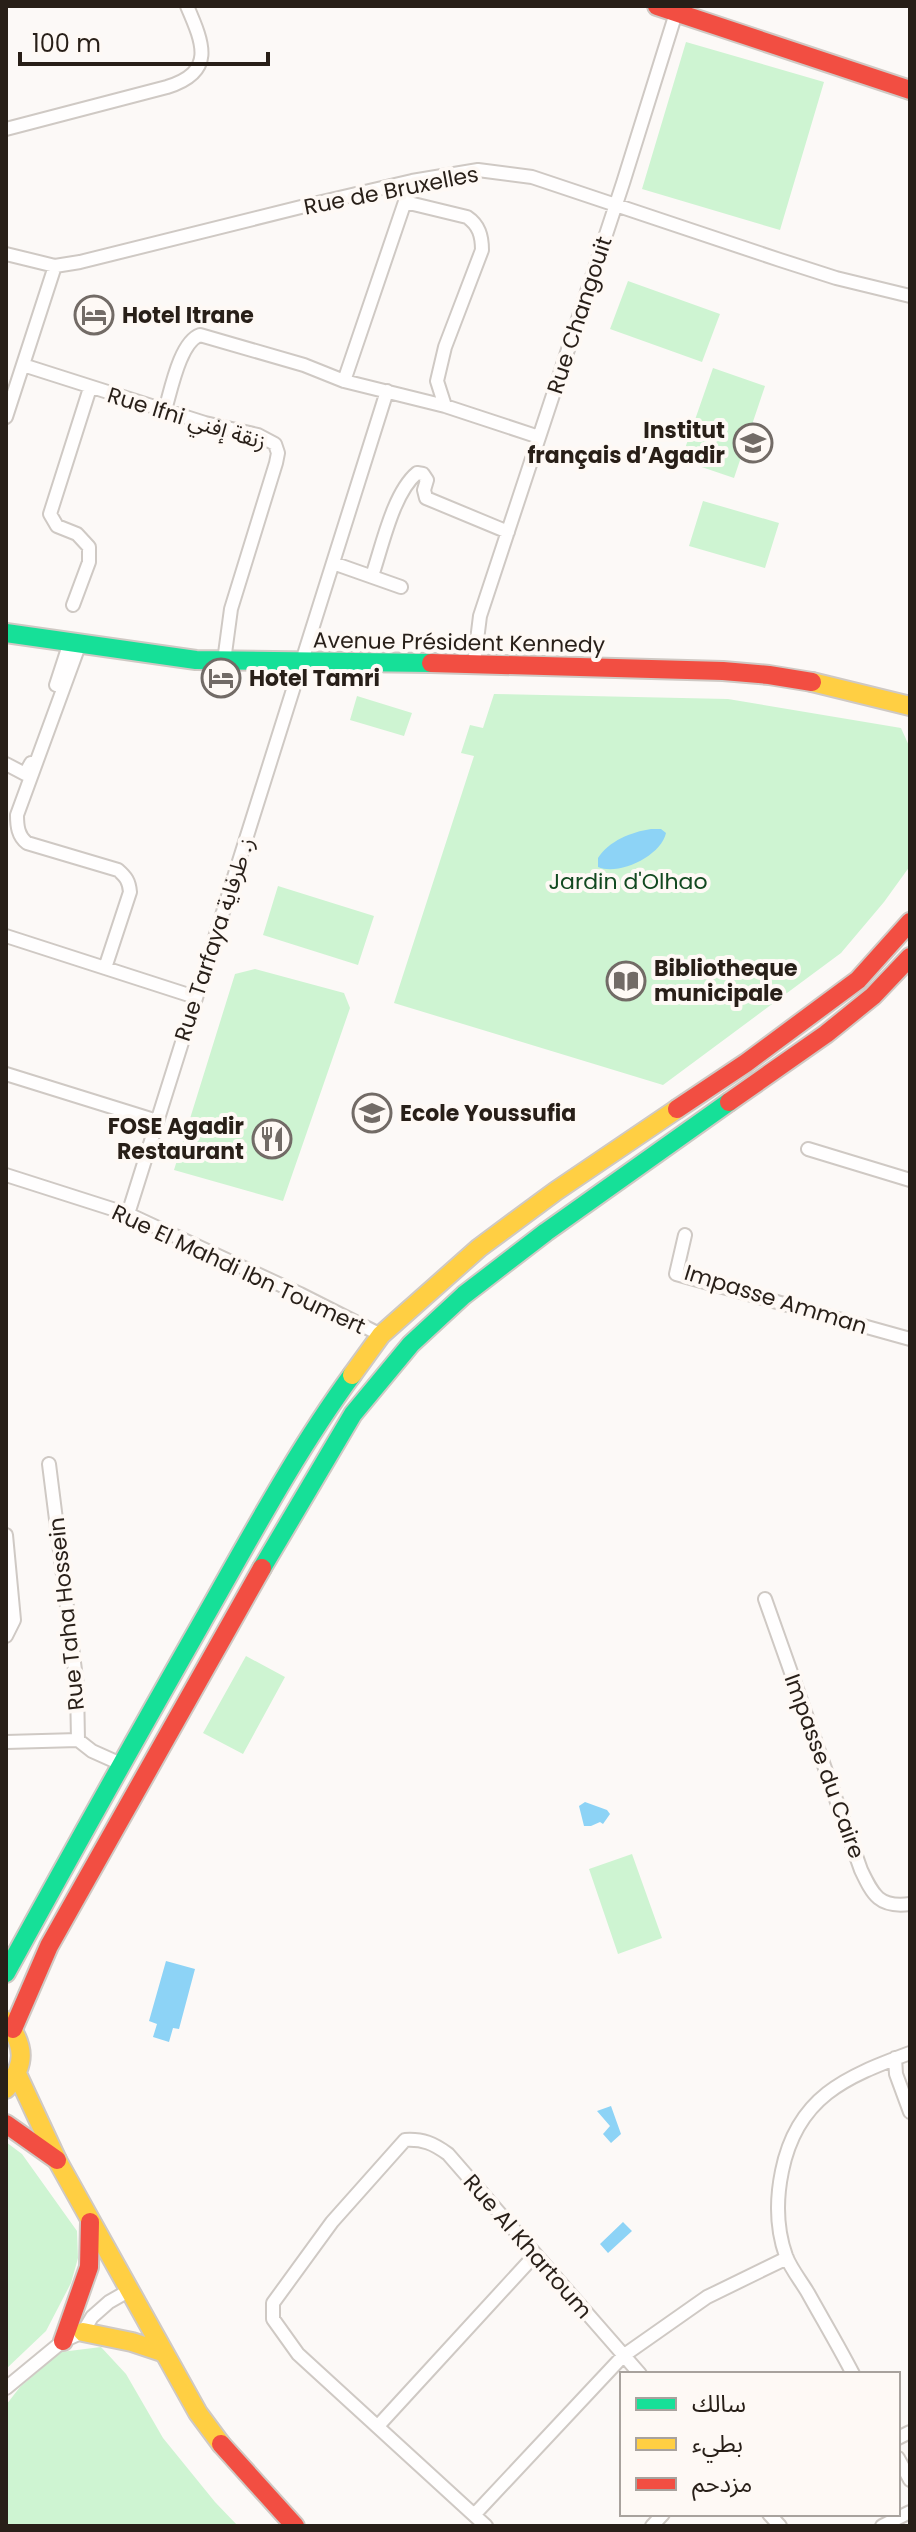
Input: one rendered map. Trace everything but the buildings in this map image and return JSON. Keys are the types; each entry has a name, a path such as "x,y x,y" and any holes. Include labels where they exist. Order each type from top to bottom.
{"street":[{"path":"6,129 183,82 201,64 199,39 187,6"},
{"path":"657,6 910,90"},
{"name":"Rue Changouit","path":"474,664 480,616 676,13"},
{"name":"Rue de Bruxelles","path":"6,254 55,266 90,260 295,208 412,181 478,170 532,177 836,278 910,296"},
{"path":"344,381 412,181"},
{"path":"405,202 467,217 482,237 482,250 442,359 437,381 445,406"},
{"path":"6,417 55,266"},
{"path":"165,410 186,345 200,335 304,365 344,381 445,406 539,437"},
{"name":"Rue Ifni زنقة إفني","path":"23,365 205,423 258,435 275,444 276,463 231,609 224,661"},
{"path":"73,605 90,551 87,543 77,534 57,526 50,514 90,388"},
{"name":"Rue Tarfaya ز. طرفاية","path":"128,1214 387,391"},
{"path":"372,576 400,495 417,473 423,474 427,480 424,490 426,498 508,532"},
{"path":"333,563 401,587"},
{"name":"Avenue Président Kennedy","path":"6,633 196,660 723,671 828,685 910,706"},
{"path":"6,764 25,774 29,768 75,643"},
{"path":"75,643 17,815 17,824 22,839 27,843 118,870 126,877 130,892 105,968"},
{"path":"6,1973 13,1952 255,1529 333,1401 381,1335 479,1248 556,1191 746,1063 858,980 910,922"},
{"path":"6,936 195,997"},
{"path":"295,2526 250,2482 223,2450 162,2352 90,2215 12,2083 22,2053 9,2025 49,1946 289,1520 353,1414 411,1344 464,1295 546,1232 826,1034 873,996 910,957"},
{"path":"6,1074 157,1121"},
{"path":"808,1149 910,1180"},
{"name":"Rue El Mahdi Ibn Toumert","path":"6,1175 128,1214 381,1335"},
{"name":"Impasse Amman","path":"685,1235 676,1274 910,1339"},
{"name":"Rue Taha Hossein","path":"6,1742 78,1740 77,1686 49,1464"},
{"path":"6,1535 14,1620 6,1636"},
{"name":"Impasse du Caire","path":"765,1599 871,1890 882,1902 894,1906 910,1904"},
{"path":"78,1740 92,1751 121,1764"},
{"path":"852,2372 787,2258 777,2222 779,2187 787,2145 806,2113 823,2095 853,2076 910,2053"},
{"path":"895,2058 896,2074 910,2112"},
{"path":"9,2129 57,2160"},
{"name":"Rue Al Khartoum","path":"378,2426 298,2354 278,2329 272,2311 273,2303 332,2222 405,2140 419,2139 432,2143 448,2154 638,2372"},
{"path":"63,2341 67,2321 88,2270 92,2245 90,2215"},
{"path":"486,2526 378,2426 535,2255"},
{"path":"474,2515 623,2356 707,2297 787,2258"},
{"path":"6,2388 63,2341 83,2332 95,2314 130,2290"},
{"path":"83,2332 162,2352"},
{"path":"900,2462 910,2480"},
{"path":"882,2526 910,2512"}],"green space":[{"path":"686,42 824,82 780,230 642,189"},
{"path":"628,281 720,314 702,362 610,329"},
{"path":"713,368 765,386 734,478 681,460"},
{"path":"703,501 779,523 765,568 689,546"},
{"name":"Jardin d'Olhao","path":"494,694 728,699 901,728 910,748 910,866 841,953 663,1085 394,1003 474,756 461,753 470,725 483,728"},
{"path":"357,696 412,713 404,736 350,720"},
{"path":"278,886 374,916 358,965 263,935"},
{"path":"255,969 344,993 350,1008 283,1201 174,1170 235,974"},
{"path":"246,1656 285,1677 243,1754 203,1733"},
{"path":"632,1854 662,1938 618,1954 589,1869"},
{"path":"6,2142 22,2154 77,2231 78,2258 71,2283 46,2331 6,2369"},
{"path":"101,2347 126,2374 163,2438 238,2526 6,2526 6,2405 20,2387 61,2352"}],"water":[{"path":"651,829 661,829 666,833 663,841 648,856 617,869 598,867 598,858 614,842"},
{"path":"585,1802 607,1810 610,1814 603,1824 584,1826 579,1806"},
{"path":"166,1961 195,1969 179,2029 173,2028 169,2042 153,2037 157,2024 149,2021"},
{"path":"611,2106 621,2134 611,2143 603,2134 610,2126 597,2111"},
{"path":"623,2222 632,2231 608,2253 600,2244"}],"traffic: fast":[{"path":"6,633 196,660 431,663"},
{"path":"262,1568 353,1414 411,1344 464,1295 546,1232 729,1102"},
{"path":"6,1973 273,1497 352,1375"}],"traffic: slow":[{"path":"812,682 910,706"},
{"path":"352,1375 381,1335 479,1248 556,1191 677,1109"},
{"path":"6,2089 17,2071 21,2055 7,2021"},
{"path":"18,2076 57,2160 198,2413 221,2444"},
{"path":"83,2332 162,2352"}],"traffic: jam":[{"path":"657,6 910,90"},
{"path":"431,663 723,671 812,682"},
{"path":"677,1109 746,1063 858,980 910,922"},
{"path":"729,1102 826,1034 873,996 910,957"},
{"path":"13,2029 49,1946 262,1568"},
{"path":"6,2124 57,2160"},
{"path":"63,2341 89,2267 90,2222"},
{"path":"221,2444 295,2526"}],"place":[{"name":"Hotel Itrane","path":"94,315"},
{"name":"Institut français d’Agadir","path":"753,443"},
{"name":"Hotel Tamri","path":"221,678"},
{"name":"Bibliotheque municipale","path":"626,981"},
{"name":"Ecole Youssufia","path":"372,1113"},
{"name":"FOSE Agadir Restaurant","path":"272,1139"}]}
